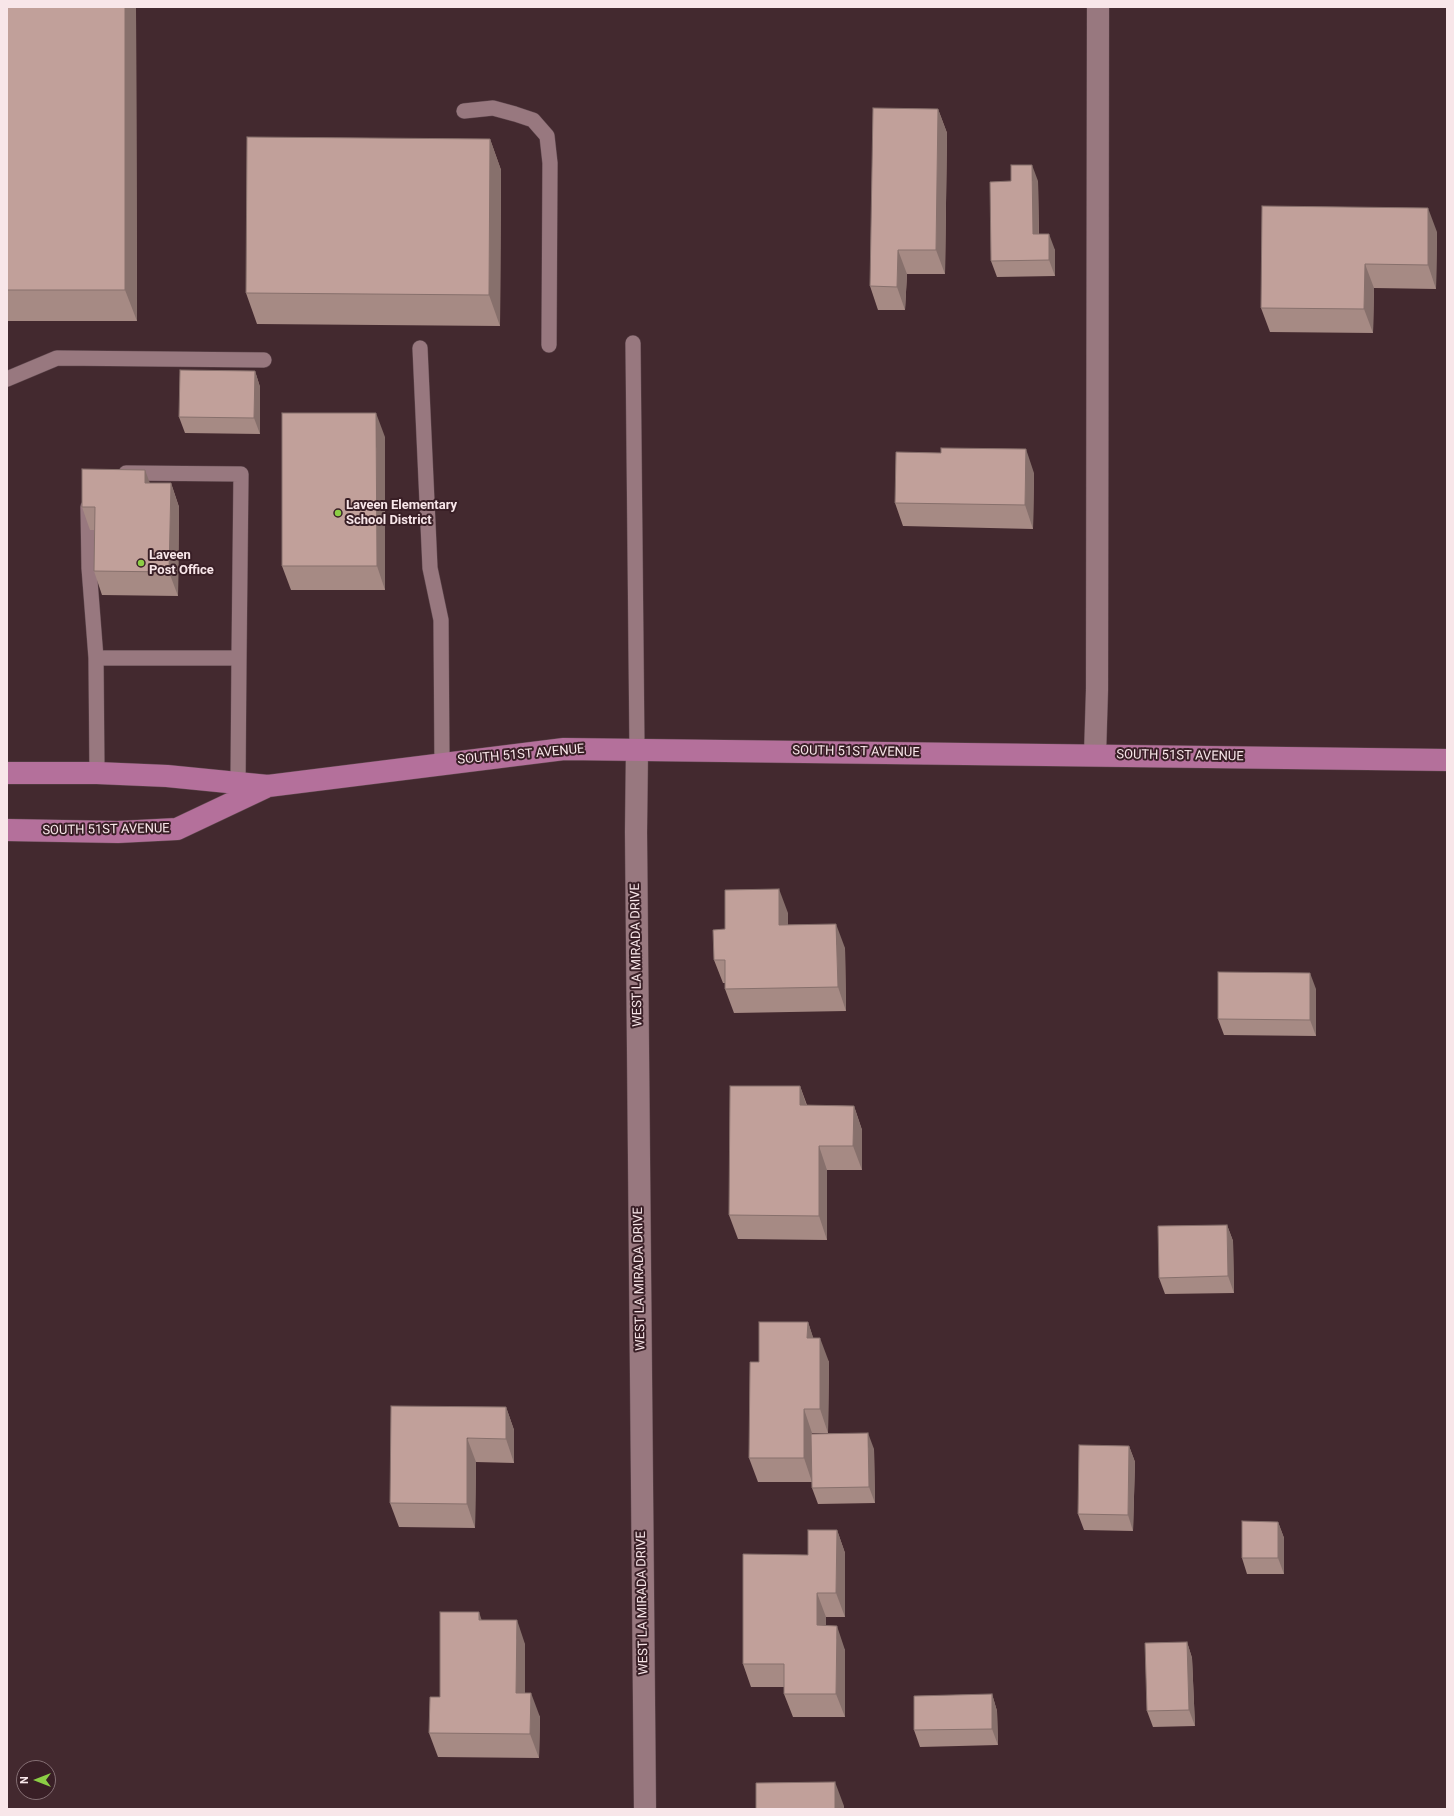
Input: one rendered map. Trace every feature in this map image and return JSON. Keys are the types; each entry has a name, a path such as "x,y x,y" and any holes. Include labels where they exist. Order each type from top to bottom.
{"main road":[{"name":"SOUTH 51ST AVENUE","path":"7,773 97,773 167,776 268,786 442,763 564,749 1447,760"},
{"name":"SOUTH 51ST AVENUE","path":"7,830 118,832 177,829 268,786"}],"street":[{"path":"1095,755 1097,690 1098,7"},
{"name":"WEST LA MIRADA DRIVE","path":"637,749 636,832 645,1809"}],"lane":[{"path":"464,111 493,108 515,114 533,120 547,136 550,164 548,345"},
{"path":"633,343 637,749"},
{"path":"420,348 430,568 441,620 442,763"},
{"path":"7,379 57,358 264,360"},
{"path":"112,473 241,474 238,783"},
{"path":"88,497 89,568 96,658 97,773"},
{"path":"96,658 239,658"}],"building":[{"path":"7,7 125,7 125,290 7,290"},
{"path":"873,108 938,109 936,250 898,250 897,287 870,286"},
{"path":"247,137 490,139 489,295 246,293"},
{"path":"1011,165 1032,165 1033,234 1049,234 1049,260 991,261 990,182 1011,181"},
{"path":"1262,206 1428,208 1428,265 1365,264 1364,309 1261,308"},
{"path":"180,370 255,371 254,418 179,417"},
{"name":"Laveen Elementary School District","path":"282,413 376,413 377,566 282,566"},
{"path":"941,448 1026,449 1025,505 895,503 896,452 941,453"},
{"name":"Laveen Post Office","path":"82,469 145,470 145,483 171,483 169,572 94,571 95,507 82,507"},
{"path":"779,889 779,925 836,924 838,987 725,989 725,960 714,960 713,930 725,929 725,890"},
{"path":"1218,972 1310,973 1310,1020 1218,1019"},
{"path":"730,1086 800,1086 800,1105 854,1106 853,1146 819,1146 819,1216 729,1215"},
{"path":"1227,1225 1228,1276 1159,1278 1158,1226"},
{"path":"759,1322 808,1322 807,1338 820,1338 820,1409 804,1409 804,1458 749,1458 750,1362 759,1362"},
{"path":"391,1406 506,1407 506,1439 467,1438 467,1504 390,1503"},
{"path":"868,1433 869,1487 812,1488 811,1434"},
{"path":"1079,1445 1129,1446 1128,1515 1078,1514"},
{"path":"1242,1521 1278,1522 1278,1558 1242,1558"},
{"path":"808,1530 837,1530 836,1593 817,1593 817,1625 837,1626 836,1694 784,1694 784,1664 743,1664 743,1554 808,1555"},
{"path":"440,1612 479,1612 479,1620 517,1620 516,1693 531,1693 530,1734 429,1733 430,1697 440,1697"},
{"path":"1187,1642 1189,1710 1147,1711 1145,1643"},
{"path":"992,1694 992,1729 914,1730 914,1696"},
{"path":"835,1782 835,1809 756,1809 756,1783"}],"place":[{"name":"Laveen Elementary School District","path":"338,513"},
{"name":"Laveen Post Office","path":"141,563"}]}
